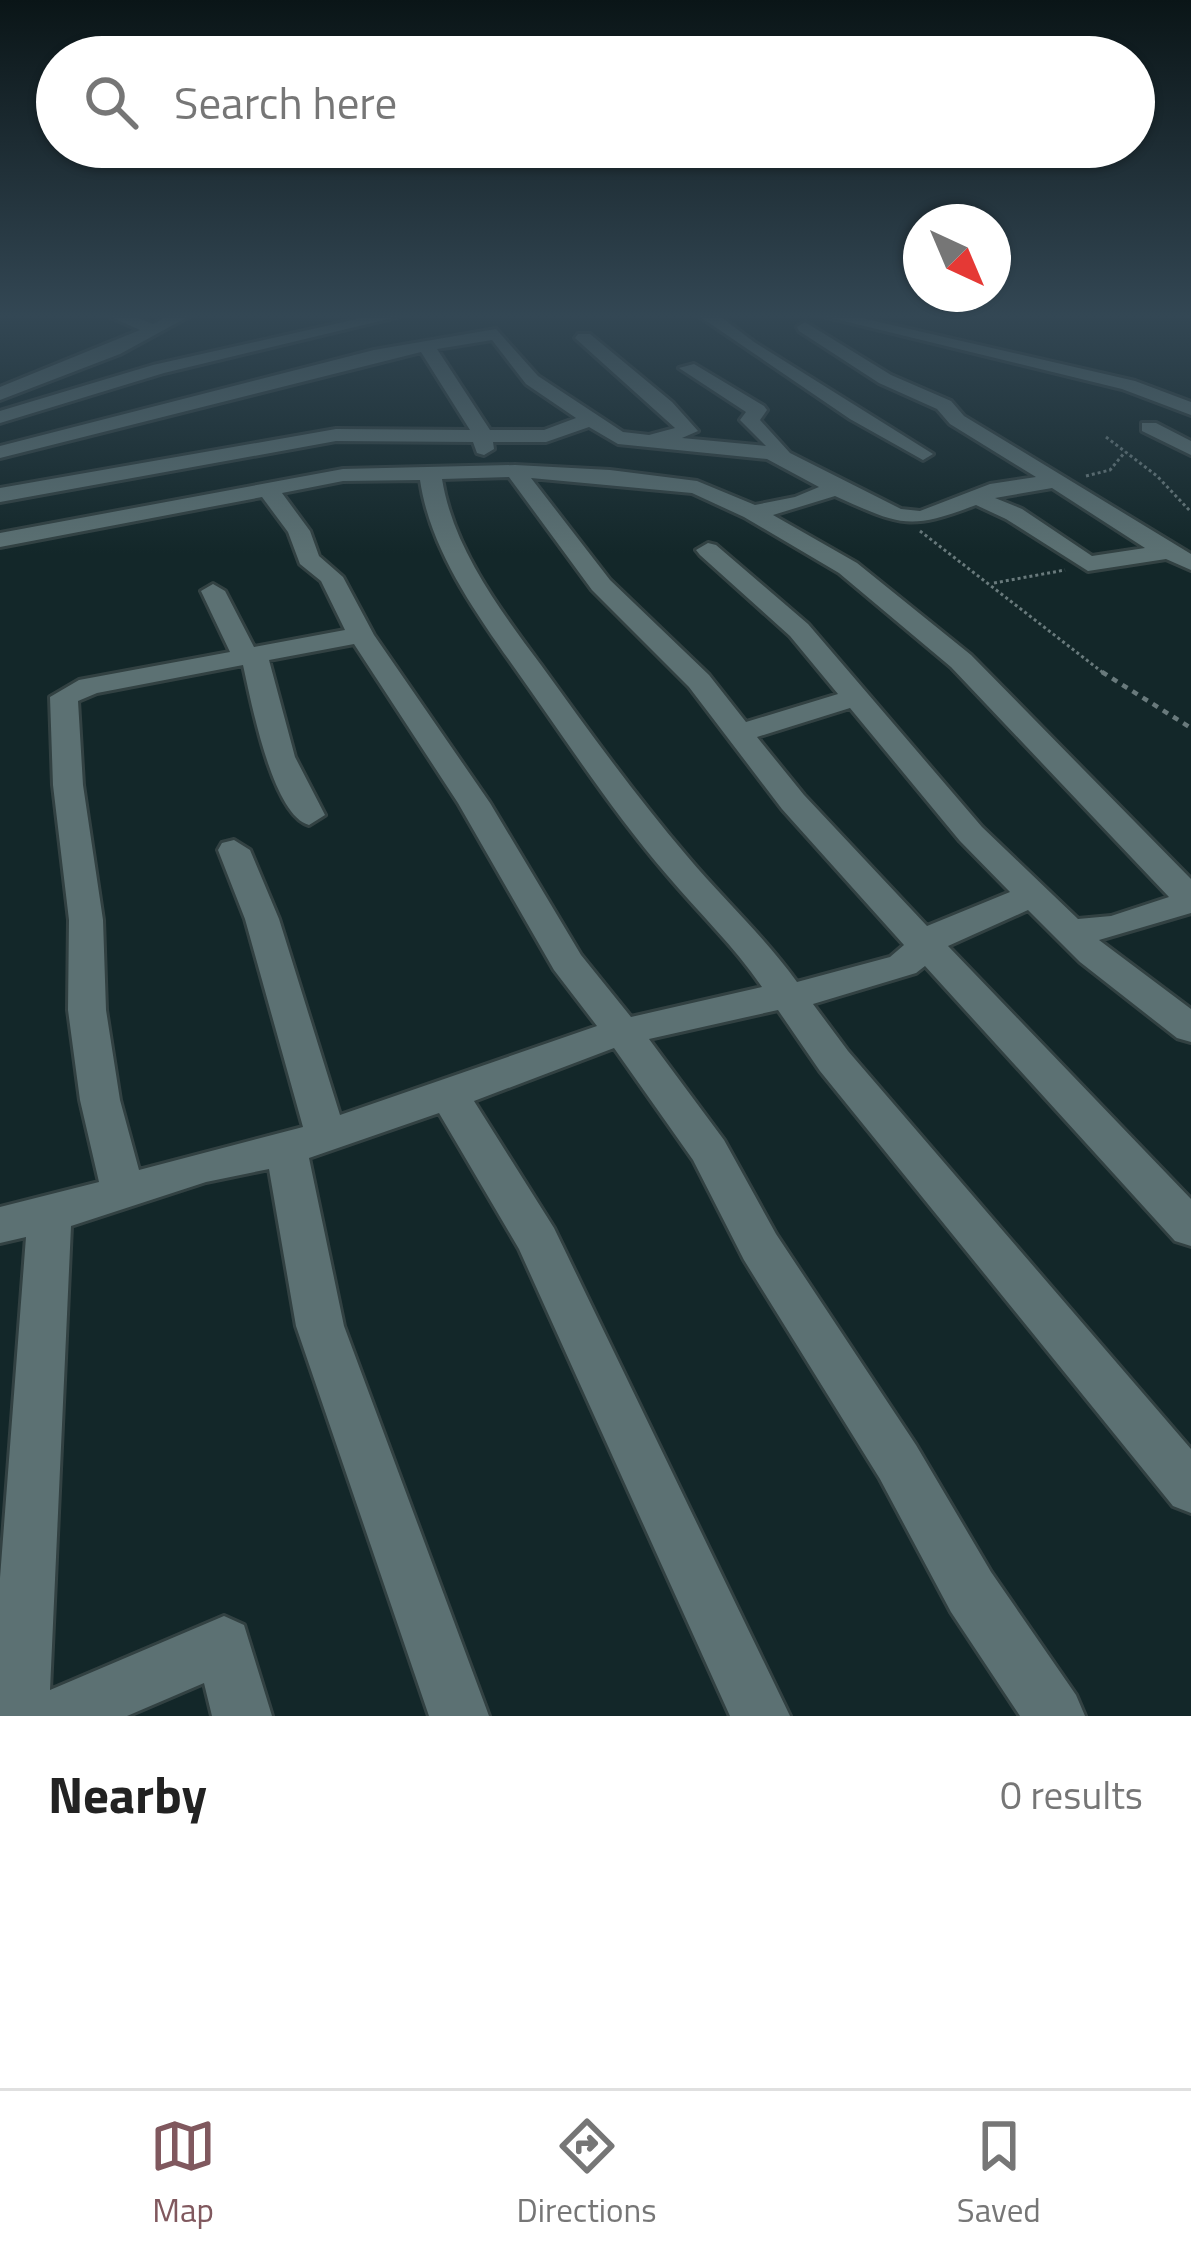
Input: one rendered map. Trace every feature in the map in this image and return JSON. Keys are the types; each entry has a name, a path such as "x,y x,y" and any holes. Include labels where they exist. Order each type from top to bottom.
{"street":[{"path":"0,417 78,394"},
{"path":"0,452 229,394"},
{"path":"460,394 499,472 601,585 699,681 793,802 926,948 998,1017 1191,1228"},
{"path":"552,394 618,438 780,456 835,488 910,518 980,499 998,489 1055,481"},
{"path":"639,442 688,431 677,416 647,394"},
{"path":"731,394 757,410 750,420 755,431 775,441 780,456"},
{"path":"827,394 923,454"},
{"path":"918,394 944,405 957,420 1191,563"},
{"path":"1152,394 1191,409"},
{"path":"0,495 336,435 546,436 590,420"},
{"path":"1149,427 1191,449"},
{"path":"430,473 434,499 477,596 640,820 748,940 869,1104 945,1189 1191,1488"},
{"path":"0,539 343,475 610,476 698,487 746,504 848,568 961,662 1191,900 1115,927 1071,932"},
{"path":"266,487 299,530 308,559 331,577 361,635 473,803 567,962 672,1094 709,1151 760,1247 898,1462 971,1592 1054,1716"},
{"path":"746,504 809,499 835,488"},
{"path":"980,499 1014,514 1088,564 1168,552"},
{"path":"788,532 708,550 799,630 837,671 853,698 971,834 1071,932 1191,1029"},
{"path":"213,591 250,656 280,757 309,815"},
{"path":"123,1192 100,1100 87,1010 86,920 66,768 64,697 89,686 361,635"},
{"path":"742,732 853,698"},
{"path":"234,850 262,919 306,1142 320,1326 459,1716"},
{"path":"19,1716 25,1220 206,1166 306,1142 449,1095 578,1044 784,994 810,992 903,964 940,934 1035,894"},
{"path":"449,1095 538,1241 760,1716"},
{"path":"58,1716 224,1645 242,1716"}],"path":[{"path":"1106,437 1160,478 1173,490 1179,505 1191,512"},
{"path":"1055,481 1110,470 1125,452"},
{"path":"910,518 930,542 994,583 1063,644 1191,728"},
{"path":"994,583 1088,564"}]}
